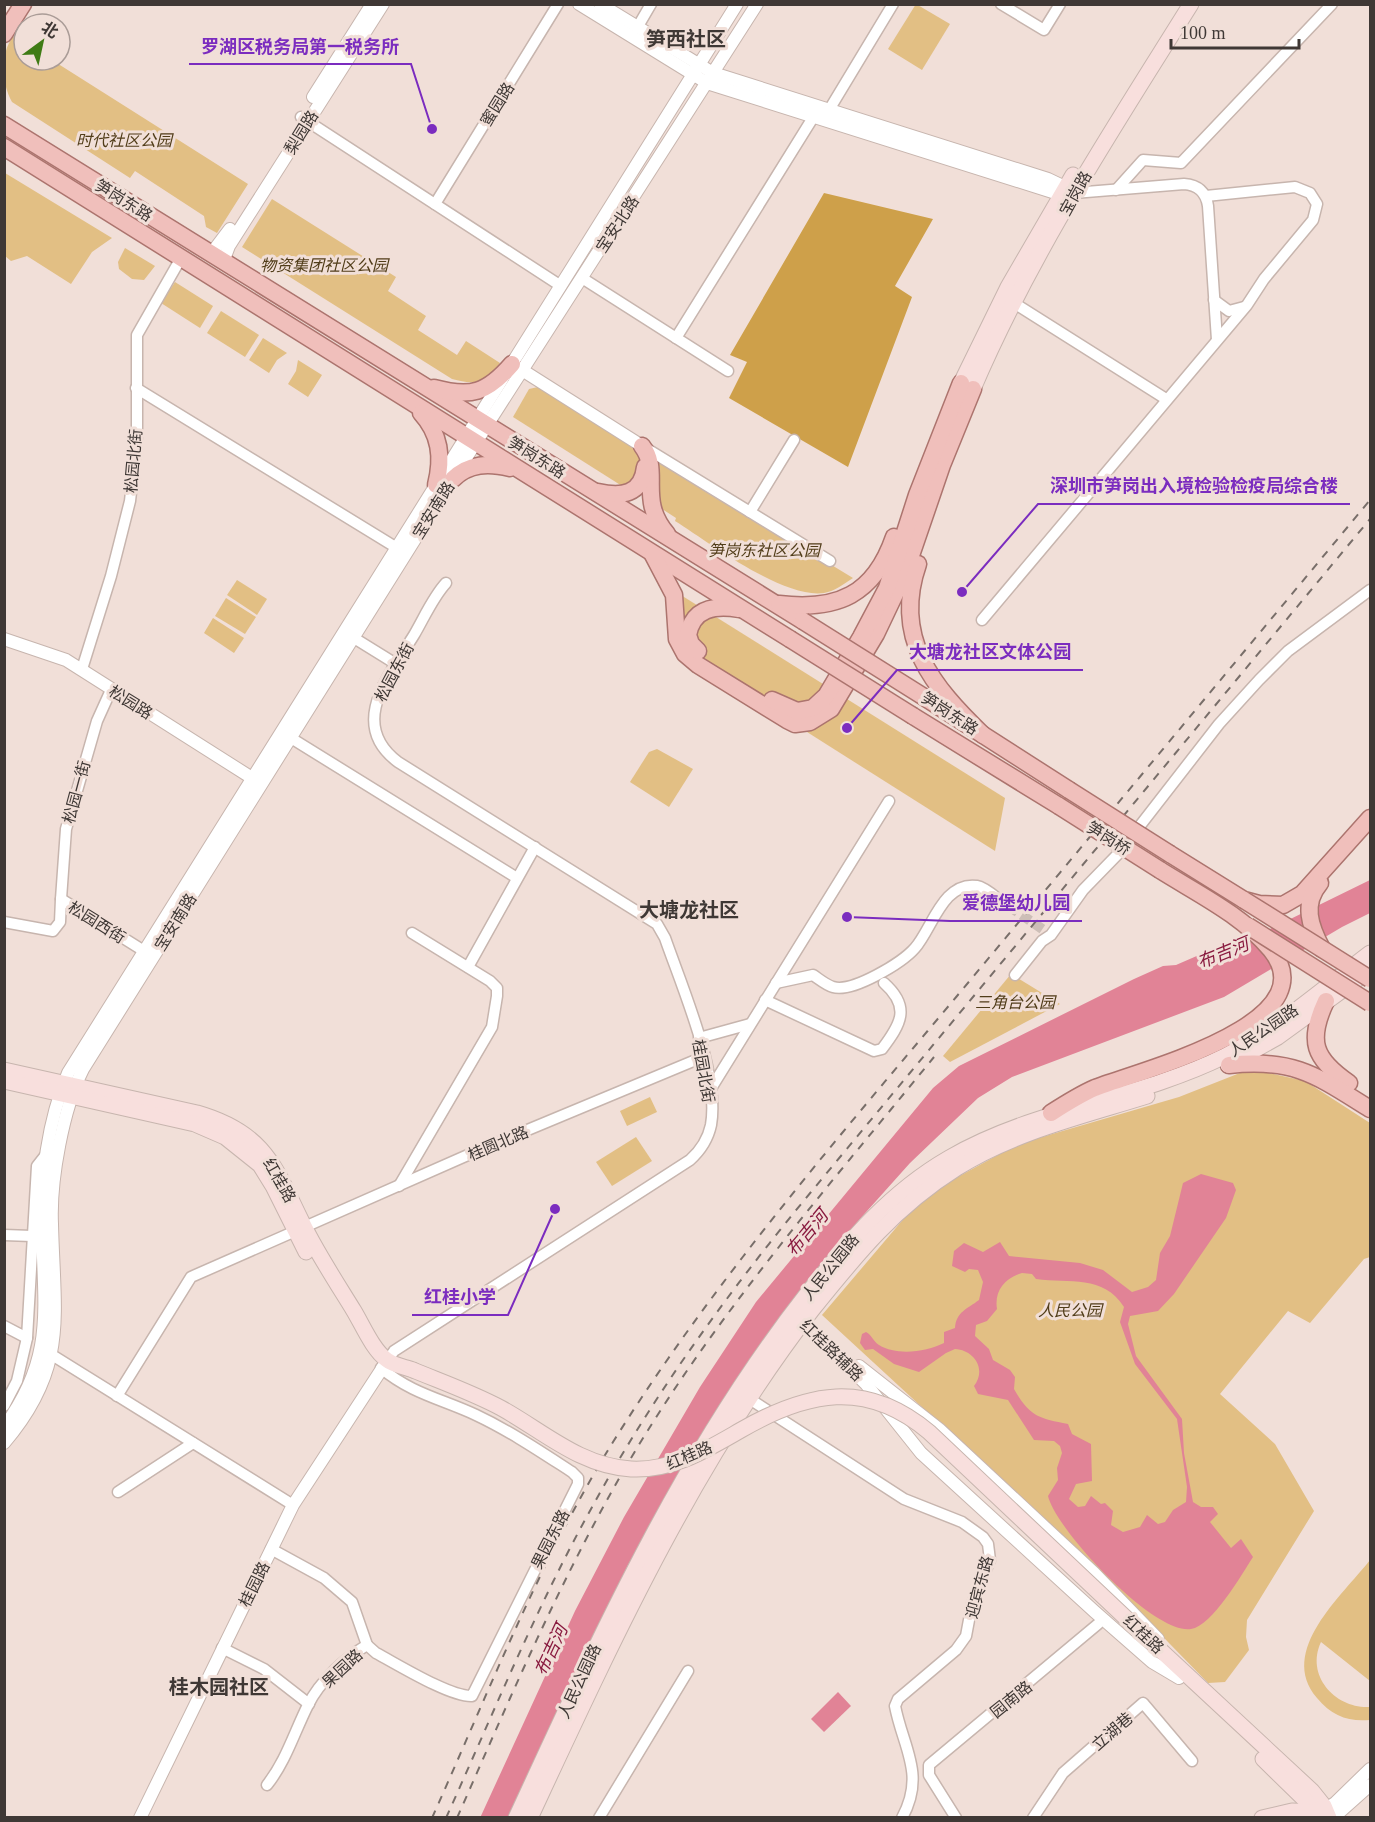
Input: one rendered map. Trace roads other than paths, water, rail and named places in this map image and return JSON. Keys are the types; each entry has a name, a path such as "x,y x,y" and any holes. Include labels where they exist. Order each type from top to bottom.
{"main road":[{"path":"4,34 22,4"},
{"name":"宝岗路","path":"967,386 1008,287 1179,4"},
{"name":"宝岗路","path":"967,386 1014,303 1068,191 1191,4"},
{"path":"4,114 24,137"},
{"name":"笋岗东路","path":"4,125 803,621 1069,790"},
{"name":"笋岗东路","path":"4,147 1059,806"},
{"path":"4,153 26,161"},
{"path":"421,385 456,393 475,393 492,385 517,367"},
{"path":"651,553 672,588 676,605 677,639 691,660 787,720 802,724 818,719 836,702 891,606 906,573 967,386"},
{"path":"967,386 960,440 916,569 911,592 912,633 918,653 932,680 983,735"},
{"path":"773,603 813,607 827,605 842,600 869,583 887,554 925,450 967,386"},
{"path":"749,613 719,607 701,611 689,628 691,644 706,657 785,708 797,711 813,708 826,696 887,588 917,495 967,386"},
{"path":"410,401 428,422 436,437 440,461 436,485"},
{"path":"592,491 621,495 638,488 645,472 642,446"},
{"path":"642,446 649,459 652,510 657,522 675,543"},
{"path":"453,479 464,469 477,465 495,465 520,471"},
{"name":"笋岗桥","path":"1069,790 1244,900"},
{"name":"笋岗桥","path":"1059,806 1248,926"},
{"path":"1322,948 1311,923 1310,901 1317,885 1371,818"},
{"path":"1244,900 1271,905 1289,903 1302,894 1356,841 1371,831"},
{"path":"1244,900 1371,979"},
{"path":"1051,1113 1094,1089 1184,1058 1229,1036 1268,1010 1277,994 1280,971 1272,951 1248,926"},
{"path":"1248,926 1371,1003"},
{"name":"人民公园路","path":"516,1818 625,1586 743,1395 866,1223 917,1179 973,1145 1051,1113 1152,1084 1226,1056 1270,1028 1370,953"},
{"name":"人民公园路","path":"800,1318 884,1223 924,1190 964,1164 1017,1139 1152,1095 1229,1065 1263,1046 1371,970"},
{"path":"1326,1001 1318,1019 1316,1032 1321,1059 1328,1069 1371,1096"},
{"path":"1229,1065 1268,1063 1300,1069 1316,1075 1371,1109"},
{"name":"红桂路","path":"4,1070 195,1125 225,1137 260,1165 384,1364 500,1407 582,1457 607,1466 632,1469 659,1468 690,1458 763,1418 810,1399 850,1396 876,1401 906,1415 929,1432 1182,1675 1306,1786 1324,1815"},
{"name":"红桂路","path":"4,1081 67,1090"},
{"name":"人民公园路","path":"535,1816 636,1592 743,1395"},
{"path":"1262,1818 1292,1811 1324,1815"}],"street":[{"name":"梨园路","path":"217,258 229,246 372,4"},
{"name":"梨园路","path":"304,119 383,4"},
{"name":"蜜园路","path":"435,204 558,4"},
{"path":"579,4 710,78 814,116 1068,191 1116,190 1184,184 1198,188 1206,196 1217,340"},
{"path":"600,4 696,71"},
{"path":"637,28 651,4"},
{"name":"宝安北路","path":"471,440 517,367 561,286 737,4"},
{"name":"宝安北路","path":"517,367 582,278 757,4"},
{"path":"829,110 893,4"},
{"path":"1001,4 1044,30 1060,4"},
{"path":"1116,190 1143,160 1181,163 1332,4"},
{"path":"710,78 829,110 1068,191"},
{"path":"676,338 814,116"},
{"path":"304,119 561,286"},
{"path":"982,620 1247,305 1264,279 1312,220 1317,204 1310,193 1295,187 1206,196"},
{"name":"松园北街","path":"82,669 111,576 130,501 137,438 137,335 181,258"},
{"path":"582,278 728,371"},
{"path":"1214,300 1229,311 1239,311 1247,305"},
{"path":"1014,303 1166,399"},
{"path":"517,367 830,561"},
{"path":"136,388 397,548"},
{"name":"宝安南路","path":"4,1443 33,1403 52,1355 56,1323 52,1200 67,1090 453,479 471,440"},
{"name":"宝安南路","path":"4,1427 21,1402 33,1377 43,1345 45,1301 41,1228 48,1152 67,1090 144,951 436,485 471,440"},
{"path":"750,512 794,440"},
{"name":"松园东街","path":"398,762 381,745 375,723 375,703 446,583"},
{"path":"1015,975 1042,941 1051,935 1083,890 1118,854 1219,724 1259,680 1288,651 1371,590"},
{"path":"354,638 396,664"},
{"name":"松园路","path":"4,639 56,655 82,669 111,690 252,778"},
{"name":"松园一街","path":"61,899 66,829 97,721 111,690"},
{"path":"291,738 517,878"},
{"name":"桂园北街","path":"384,1364 394,1351 690,1160 701,1148 711,1124 710,1090 699,1038 665,938 657,924 398,762"},
{"path":"710,1090 889,801"},
{"path":"468,967 535,847"},
{"path":"776,983 813,975 834,988 849,987 876,975 914,949 946,899 962,888 978,886 997,898"},
{"name":"松园西街","path":"4,922 53,931 60,922 61,899 144,951"},
{"path":"399,1186 492,1027 497,988 490,981 412,933"},
{"path":"765,1000 874,1051 882,1049 900,1023 900,1005 895,993 884,983"},
{"path":"699,1038 750,1024"},
{"name":"桂圆北路","path":"117,1396 191,1277 703,1057"},
{"path":"4,1406 17,1381 27,1338 37,1166 48,1152"},
{"path":"4,1235 32,1236"},
{"name":"红桂路辅路","path":"800,1318 871,1377 924,1416 986,1473 1127,1623"},
{"name":"红桂路辅路","path":"800,1318 861,1379 910,1442 966,1494 1127,1623"},
{"path":"4,1326 27,1338"},
{"path":"52,1355 293,1505"},
{"name":"桂园路","path":"140,1818 293,1505 384,1364"},
{"name":"果园东路","path":"367,1645 376,1653 459,1695 472,1696 578,1484 578,1478 572,1472 524,1441 468,1411 402,1386 384,1364"},
{"path":"17,1381 21,1402"},
{"name":"迎宾东路","path":"743,1395 904,1499 962,1522 983,1537 988,1544 990,1560 972,1604 966,1636 956,1650 898,1699 895,1706 913,1767 911,1797 902,1818"},
{"path":"118,1492 193,1443"},
{"name":"果园路","path":"267,1785 282,1764 309,1704 332,1674 367,1645 352,1602 324,1578 271,1549"},
{"name":"园南路","path":"956,1818 929,1774 929,1765 1098,1624"},
{"path":"222,1648 264,1669 309,1704"},
{"path":"599,1818 688,1671"},
{"name":"立湖巷","path":"1033,1818 1063,1773 1143,1703 1192,1761"},
{"path":"1324,1815 1371,1769"},
{"path":"1324,1815 1370,1787"}],"water":[{"name":"布吉河","path":"1370,880 1370,913 1342,927 1224,997 1012,1077 978,1098 910,1163 859,1220 772,1331 706,1430 628,1565 508,1817 480,1818 575,1611 624,1517 700,1387 756,1302 933,1088 959,1066 1134,979 1163,966 1176,965 1199,955 1235,946"},
{"path":"1201,1174 1233,1183 1236,1190 1226,1218 1174,1294 1158,1311 1130,1316 1128,1324 1136,1356 1182,1419 1184,1453 1193,1502 1201,1507 1213,1507 1218,1514 1210,1522 1231,1548 1241,1539 1253,1557 1217,1609 1199,1626 1191,1629 1175,1626 1154,1616 1132,1599 1087,1555 1055,1512 1048,1496 1058,1480 1057,1468 1062,1453 1060,1446 1054,1441 1034,1440 1008,1400 978,1394 974,1386 978,1380 979,1367 973,1357 962,1350 955,1349 919,1372 894,1364 873,1349 865,1350 860,1343 862,1334 866,1332 879,1345 894,1351 929,1349 944,1343 944,1332 955,1328 960,1314 979,1300 983,1282 978,1270 969,1269 965,1272 952,1266 954,1251 964,1243 983,1252 1000,1242 1009,1256 1080,1263 1103,1270 1132,1292 1148,1287 1156,1280 1160,1253 1170,1236 1183,1183","holes":["1032,1274 1036,1279 1085,1282 1096,1285 1106,1289 1124,1307 1120,1322 1135,1364 1177,1419 1187,1487 1186,1502 1173,1510 1165,1522 1158,1524 1147,1515 1140,1527 1123,1532 1111,1525 1113,1511 1105,1503 1101,1504 1091,1496 1085,1506 1078,1507 1069,1499 1076,1484 1092,1481 1091,1444 1072,1434 1068,1424 1042,1418 1030,1411 1014,1389 1015,1377 1010,1370 993,1360 989,1349 975,1336 976,1325 987,1321 997,1309 997,1296 1002,1286 1016,1275"]},
{"path":"838,1692 851,1706 824,1732 811,1719"}],"tunnel":[{"path":"997,898 1051,935"}],"railway":[{"path":"432,1818 516,1627 562,1533 613,1442 692,1325 821,1158 1370,500"},
{"path":"446,1818 571,1546 640,1425 694,1345 751,1267 811,1192 1370,519"},
{"path":"457,1818 560,1590 606,1501 664,1404 775,1252 934,1057"}],"place":[{"name":"罗湖区税务局第一税务所","path":"432,129"},
{"name":"深圳市笋岗出入境检验检疫局综合楼","path":"962,592"},
{"name":"大塘龙社区文体公园","path":"847,728"},
{"name":"爱德堡幼儿园","path":"847,917"},
{"name":"红桂小学","path":"555,1209"}],"district":[{"name":"笋西社区","path":"686,39"},
{"name":"大塘龙社区","path":"689,910"},
{"name":"桂木园社区","path":"219,1687"}],"park label":[{"name":"时代社区公园","path":"124,140"},
{"name":"物资集团社区公园","path":"324,265"},
{"name":"笋岗东社区公园","path":"764,550"},
{"name":"三角台公园","path":"1015,1002"},
{"name":"人民公园","path":"1070,1310"}]}
